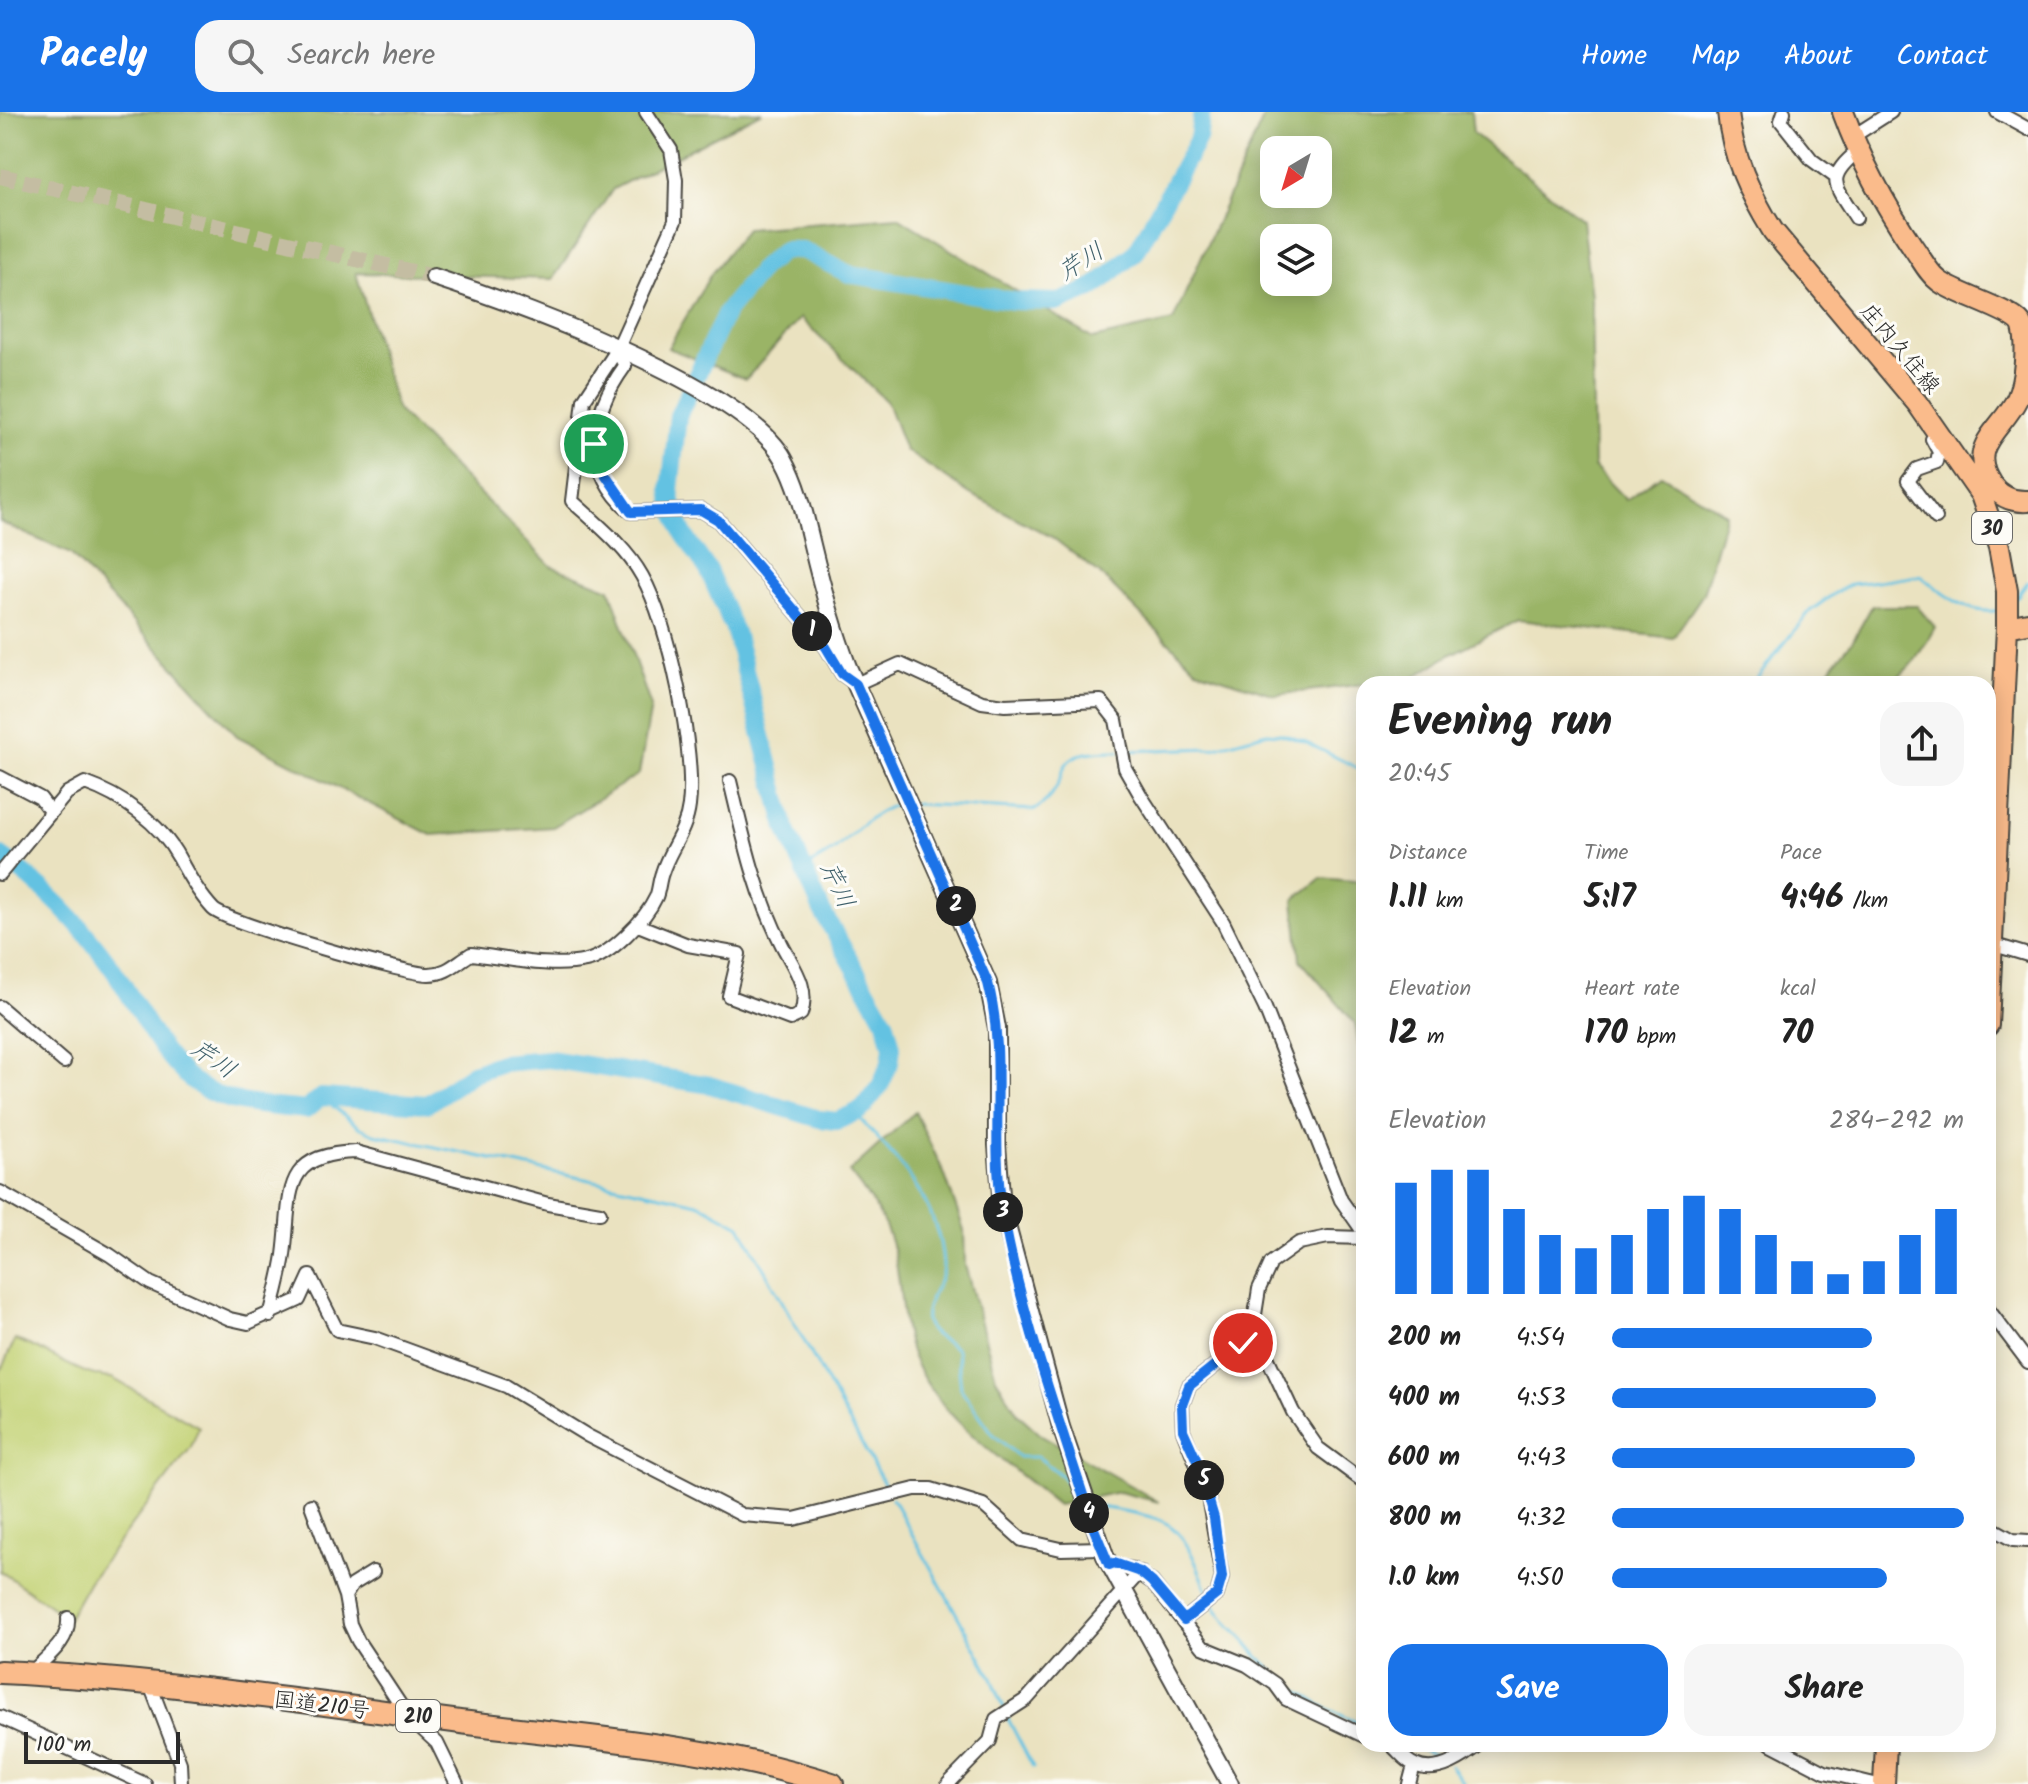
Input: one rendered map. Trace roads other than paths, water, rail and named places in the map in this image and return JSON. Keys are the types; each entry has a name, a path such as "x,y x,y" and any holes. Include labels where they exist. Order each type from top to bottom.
{"highway":[{"name":"国道210号","path":"0,1672 149,1682 679,1750 773,1767 832,1784"}],"main road":[{"name":"庄内久住線","path":"1728,112 1737,159 1750,194 1773,231 1932,424 2006,498 2028,501"},
{"path":"1843,112 1882,201 1935,279 1956,293 2015,316 2023,325 2025,383 1972,463"},
{"name":"庄内久住線","path":"1972,463 1999,547 2007,591 1996,777"},
{"path":"2007,627 2028,623"},
{"path":"1884,1784 1886,1752"}],"street":[{"path":"0,874 50,811 67,793 85,783 111,792 157,831 178,856 185,873 222,916 368,961 426,974 448,972 471,954 547,962 588,961 638,925 656,897 662,870 679,844 689,809 690,785 676,682 642,576 604,530 572,501 584,400 624,353 675,221 676,180 671,150 646,112"},
{"path":"1784,112 1781,121 1812,160 1834,176"},
{"path":"1856,218 1835,185 1834,176 1855,144 1891,112"},
{"path":"1997,112 2028,129"},
{"path":"434,277 532,311 624,353 747,417 773,443 792,477 833,626 984,971 995,1011 999,1059 997,1145 1002,1207 1061,1427 1099,1542 1230,1784"},
{"path":"624,353 625,366 609,388 594,429 594,444 601,468 631,512 701,510 718,520 826,647 842,674 856,684"},
{"path":"1932,424 1930,435 1939,452 1937,462 1917,469 1908,481 1936,518"},
{"path":"856,684 900,664 982,702 1101,701 1116,720 1125,768 1223,922 1265,1008 1341,1200 1356,1223"},
{"path":"0,777 40,798 50,811"},
{"path":"638,925 688,945 739,954 729,996 790,1019 801,1014 805,988 769,920 746,857 730,781"},
{"path":"1996,942 2028,955"},
{"path":"0,1007 64,1062"},
{"path":"270,1316 284,1256 291,1181 305,1163 329,1153 356,1152 548,1204 600,1213"},
{"path":"0,1192 110,1255 150,1283 197,1305 248,1323 270,1316 299,1300 310,1276 337,1330 375,1338 506,1386 588,1436 742,1515 794,1519 915,1489 931,1489 983,1505 1022,1540 1061,1549 1099,1542"},
{"path":"1184,1620 1217,1594 1222,1577 1214,1518 1200,1469 1183,1430 1182,1405 1189,1386 1243,1343 1253,1327 1259,1289 1271,1263 1299,1243 1356,1235"},
{"path":"1996,1320 2028,1362"},
{"path":"1253,1327 1293,1412 1318,1448 1356,1476"},
{"path":"311,1505 345,1596 350,1624 358,1641 407,1715 437,1743 457,1784"},
{"path":"1996,1530 2013,1540 2028,1541"},
{"path":"1109,1565 1140,1572 1152,1582 1203,1647 1247,1665 1275,1684 1286,1699 1356,1732"},
{"path":"345,1596 352,1585 373,1572"},
{"path":"948,1784 990,1741 996,1719 1021,1705 1140,1572"},
{"path":"31,1673 63,1640 69,1630 68,1618"},
{"path":"149,1682 180,1763 181,1784"},
{"path":"0,1717 145,1784"},
{"path":"1399,1752 1414,1765 1431,1768 1446,1765 1467,1752"},
{"path":"1786,1752 1825,1772 1874,1784"},
{"path":"1409,1784 1414,1765"}],"waterway":[{"name":"芹川","path":"0,855 47,893 88,936 175,1065 204,1089 228,1099 306,1110 321,1097 427,1104 473,1073 501,1063 549,1059 710,1085 819,1119 837,1121 861,1110 880,1086 890,1063 892,1047 886,1023 822,911 786,828 735,632 708,570 683,533 673,506 670,490 678,416 726,312 763,267 784,250 802,250 849,274 1014,301 1059,302 1093,288 1136,252 1198,139 1202,112"},
{"path":"1758,676 1810,611 1852,584 1921,576 1967,607 2000,610"},
{"path":"2016,598 2028,582"},
{"path":"1126,751 1212,748 1267,733 1305,742 1356,767"},
{"path":"914,804 1035,810 1057,787 1069,761 1078,755 1119,751"},
{"path":"803,868 832,851 874,815 903,803"},
{"path":"321,1097 359,1127 374,1134 698,1203 740,1226 888,1491"},
{"path":"855,1114 900,1164 924,1200 933,1220 943,1264 940,1280 928,1304 926,1320 935,1335 957,1350 961,1389 993,1434 1019,1457 1038,1457 1062,1476 1076,1494"},
{"path":"892,1498 991,1676 1005,1710"},
{"path":"1094,1506 1158,1519 1171,1526 1189,1550 1209,1595"},
{"path":"1212,1601 1224,1619 1272,1671 1315,1702 1356,1721"},
{"path":"1007,1717 1033,1767"},
{"path":"1428,1752 1445,1760"},
{"path":"1450,1766 1465,1784"}],"tunnel":[{"path":"0,176 434,277"}]}
